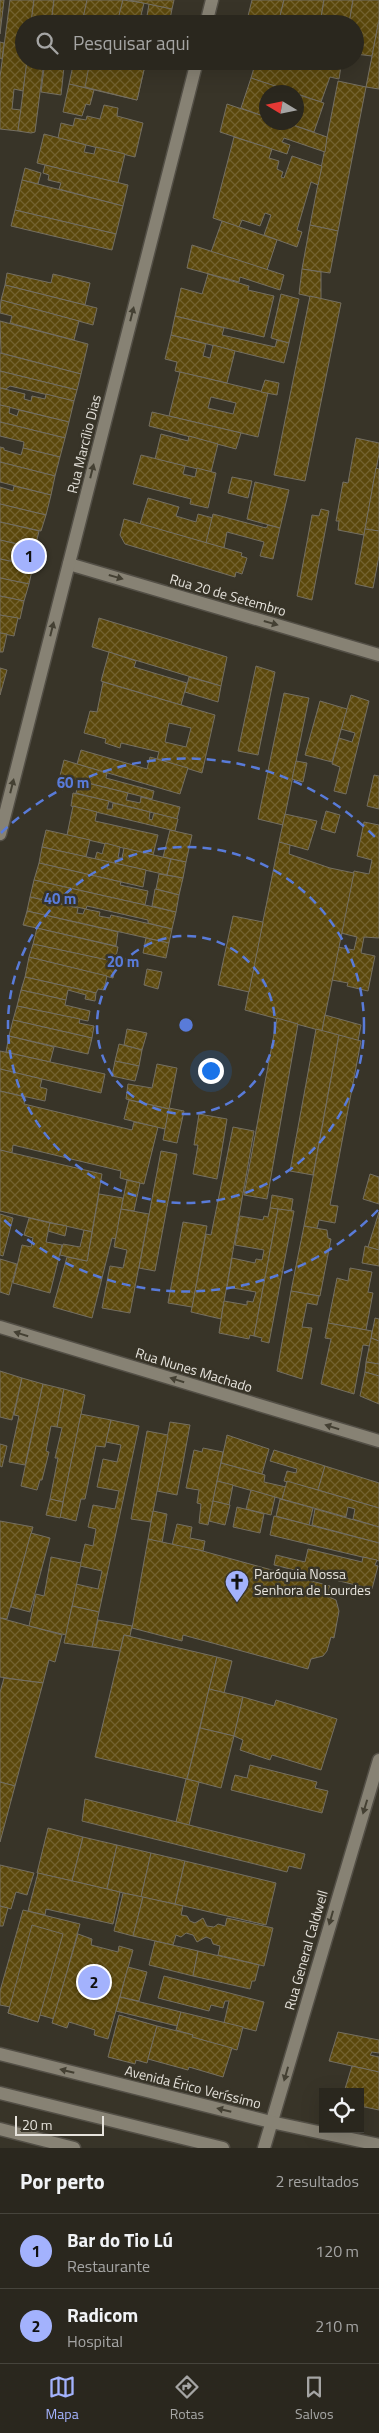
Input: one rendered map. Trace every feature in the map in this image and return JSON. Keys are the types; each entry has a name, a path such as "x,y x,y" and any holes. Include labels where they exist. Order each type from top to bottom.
{"street":[{"path":"208,15 212,0"},
{"name":"Rua Marcílio Dias","path":"0,834 195,70"},
{"name":"Rua 20 de Setembro","path":"69,564 379,655"},
{"name":"Rua Nunes Machado","path":"0,1327 379,1441"},
{"name":"Rua General Caldwell","path":"264,2148 379,1760"},
{"name":"Avenida Érico Veríssimo","path":"0,2054 272,2122 379,2145"},
{"path":"0,2093 223,2148"},
{"path":"0,2129 74,2148"}],"building":[{"path":"0,0 4,0 0,34"},
{"path":"10,0 34,0 32,15 15,15 15,70 26,70 23,91 14,89 12,109 21,110 18,131 0,129 0,77"},
{"path":"34,0 54,0 52,15 32,15"},
{"path":"54,0 87,0 84,15 52,15"},
{"path":"87,0 123,0 119,15 84,15"},
{"path":"123,0 144,3 141,15 119,15"},
{"path":"129,0 174,0 172,9"},
{"path":"252,0 284,0 280,15 248,15"},
{"path":"284,0 324,0 322,15 280,15"},
{"path":"324,0 353,0 350,15 322,15"},
{"path":"353,0 379,0 379,20 372,56 364,55 364,15 350,15"},
{"path":"149,4 172,9 171,15 147,15"},
{"path":"379,20 379,89 366,87"},
{"path":"0,42 4,43 2,59 0,58"},
{"path":"26,70 43,70 35,132 18,131"},
{"path":"44,70 64,70 61,95 41,92"},
{"path":"72,70 144,70 137,100 69,84"},
{"path":"88,70 144,70 137,100 85,87"},
{"path":"253,70 340,70 339,79 330,77 321,102 304,96 304,85 271,85 251,78"},
{"path":"251,78 272,85 259,85 259,114 241,108"},
{"path":"338,81 366,87 338,231 310,225"},
{"path":"69,84 94,90 90,105 86,104 82,116 63,112"},
{"path":"304,97 324,103 314,132 304,129"},
{"path":"227,104 259,115 259,130 304,129 327,137 325,152 284,138 282,142 290,145 287,154 220,132"},
{"path":"104,105 118,108 117,116 143,123 135,157 58,138 61,123 73,126 75,118 86,120 87,116 100,119"},
{"path":"44,134 86,145 84,152 94,154 96,147 125,154 118,183 37,163"},
{"path":"234,137 272,149 269,158 279,161 277,169 283,172 281,177 284,178 292,156 322,166 318,185 311,182 297,230 302,232 297,247 264,235 271,215 265,213 260,226 242,220 239,227 213,218"},
{"path":"45,165 128,185 123,206 59,189 61,183 48,180 49,175 43,173"},
{"path":"25,168 41,173 38,184 22,180"},
{"path":"22,180 123,206 116,234 15,210"},
{"path":"15,210 116,234 112,250 11,226"},
{"path":"222,221 277,240 267,270 211,252"},
{"path":"310,225 338,231 330,273 302,269"},
{"path":"192,245 284,275 280,290 240,277 239,282 187,268"},
{"path":"302,269 321,272 321,299 299,294"},
{"path":"7,273 51,283 53,274 90,283 85,305 5,285"},
{"path":"208,274 249,286 248,290 274,296 264,337 175,316 181,288 202,294"},
{"path":"5,285 97,308 93,325 1,300"},
{"path":"281,294 299,299 289,343 271,338"},
{"path":"310,296 341,303 305,481 274,475"},
{"path":"1,300 79,321 74,340 10,323 12,316 0,313"},
{"path":"175,316 224,328 222,335 275,347 277,340 289,343 284,363 171,335"},
{"path":"0,321 88,344 81,374 1,353"},
{"path":"171,335 206,344 203,356 210,358 213,345 235,351 227,383 175,371 177,362 165,359"},
{"path":"0,353 81,374 77,390 0,371"},
{"path":"0,371 77,390 74,401 10,386 6,389 0,388"},
{"path":"180,372 268,393 258,437 169,416","holes":["211,397 236,403 233,414 208,408"]},
{"path":"265,380 279,383 277,395 261,392"},
{"path":"0,388 25,394 24,399 31,401 32,396 45,399 46,394 74,401 69,422 0,405"},
{"path":"0,405 10,407 9,413 17,416 19,410 69,422 65,438 0,422"},
{"path":"152,412 241,433 236,449 149,426"},
{"path":"0,422 65,438 60,457 23,448 24,442 0,436"},
{"path":"161,434 188,441 189,436 218,444 211,472 155,459"},
{"path":"356,438 379,443 379,454 364,535 338,530 339,521 336,521 343,482 348,483"},
{"path":"0,447 21,455 23,448 60,457 55,476 0,462"},
{"path":"141,455 185,466 183,474 195,477 197,468 216,473 208,508 190,504 191,499 133,484"},
{"path":"0,462 55,476 51,495 0,482"},
{"path":"376,468 379,469 379,531 365,529"},
{"path":"232,477 252,481 248,498 228,493"},
{"path":"255,482 289,490 280,528 247,519"},
{"path":"14,486 51,495 46,515 0,504 0,487 13,491"},
{"path":"148,498 179,507 176,516 196,522 198,514 213,518 206,543 140,524"},
{"path":"0,504 46,515 41,531 0,522"},
{"path":"321,509 329,511 312,600 297,596 312,515 319,516"},
{"path":"213,514 266,528 268,525 280,528 273,559 260,556 264,542 227,532 224,548 206,543"},
{"path":"124,519 242,553 241,556 247,558 242,574 236,572 235,577 125,544 120,535"},
{"path":"0,522 39,531 35,548 0,540"},
{"path":"365,529 379,531 379,556 373,588 355,584"},
{"path":"0,540 35,548 31,565 0,559"},
{"path":"0,559 33,566 29,584 0,578"},
{"path":"0,578 29,584 24,601 0,596"},
{"path":"0,596 24,601 20,619 0,615"},
{"path":"0,615 18,618 14,636 0,633"},
{"path":"99,618 227,657 221,686 92,647"},
{"path":"0,633 7,634 3,652 0,652"},
{"path":"109,652 136,661 134,667 187,683 181,705 101,681"},
{"path":"256,666 275,672 258,755 238,751"},
{"path":"0,668 7,670 0,695"},
{"path":"189,677 221,686 218,702 185,692"},
{"path":"103,682 215,715 202,773 157,759 159,752 121,743 120,748 105,743 106,739 84,733 90,711 97,712","holes":["169,723 191,728 186,747 165,742"]},
{"path":"284,693 309,698 283,825 258,819"},
{"path":"351,695 369,701 346,794 334,791 340,767 332,764 339,738 352,742 355,733 341,729"},
{"path":"320,701 347,709 332,762 305,755"},
{"path":"81,750 147,769 150,757 188,768 180,794 77,764"},
{"path":"64,760 107,773 106,778 154,791 152,799 60,776"},
{"path":"296,761 307,763 303,782 292,779"},
{"path":"374,775 379,776 379,809 367,806"},
{"path":"79,781 128,793 126,800 140,803 141,797 180,807 177,819 76,793"},
{"path":"73,793 109,801 107,809 112,809 113,803 150,812 149,819 152,820 154,813 178,819 175,831 71,806"},
{"path":"73,806 97,812 95,821 158,835 153,855 67,835"},
{"path":"326,811 340,815 335,833 321,829"},
{"path":"285,814 317,821 308,850 279,842"},
{"path":"364,822 379,825 379,938 364,937 361,953 375,956 368,991 347,986 348,983 332,980 338,947 354,950 357,937 341,933 354,871 369,874 372,860 357,856"},
{"path":"46,830 90,840 86,857 42,847"},
{"path":"170,830 192,835 186,862 163,857"},
{"path":"279,842 290,845 289,854 330,868 354,873 322,1031 245,1010"},
{"path":"105,843 120,847 118,858 122,858 124,848 171,859 167,875 95,859 97,852 102,854"},
{"path":"42,847 146,870 143,887 39,863"},
{"path":"171,859 186,862 183,878 167,875"},
{"path":"39,863 121,882 120,885 148,891 145,905 34,880"},
{"path":"159,874 183,878 179,895 156,889"},
{"path":"34,880 176,912 172,929 148,923 148,920 87,906 86,909 30,897"},
{"path":"155,889 179,895 176,912 152,906"},
{"path":"30,897 78,908 77,913 83,914 85,909 100,912 99,916 110,918 111,915 172,929 169,943 27,911"},
{"path":"27,911 118,932 116,946 23,925"},
{"path":"233,916 263,922 249,992 218,985"},
{"path":"37,928 118,947 115,962 33,944"},
{"path":"146,938 169,943 166,958 143,953"},
{"path":"33,944 117,962 113,978 29,957"},
{"path":"29,957 107,976 104,990 98,989 96,993 25,977"},
{"path":"147,969 162,972 158,989 144,985"},
{"path":"25,977 96,993 95,1001 85,999 86,995 68,990 66,1000 21,990"},
{"path":"21,990 66,1000 65,1005 90,1011 88,1021 17,1006"},
{"path":"17,1006 80,1019 79,1023 94,1026 92,1038 13,1020"},
{"path":"325,1015 361,1025 358,1041 322,1031"},
{"path":"277,1018 298,1024 267,1199 244,1195"},
{"path":"13,1020 92,1038 88,1054 9,1036"},
{"path":"127,1029 147,1033 142,1050 124,1045"},
{"path":"316,1029 339,1035 313,1175 290,1171"},
{"path":"339,1035 361,1041 330,1205 338,1206 335,1223 319,1220 317,1229 304,1226"},
{"path":"9,1036 54,1047 50,1062 6,1052"},
{"path":"119,1044 142,1050 139,1066 115,1061"},
{"path":"0,1051 105,1074 101,1093 0,1069"},
{"path":"115,1061 139,1066 135,1081 112,1076"},
{"path":"157,1064 177,1068 169,1109 126,1099 128,1084 152,1088"},
{"path":"0,1069 42,1079 40,1087 47,1089 45,1101 0,1091"},
{"path":"0,1091 25,1097 24,1104 132,1130 134,1122 158,1127 144,1184 120,1178 121,1171 13,1145 12,1153 0,1150"},
{"path":"129,1100 169,1109 165,1129 124,1119"},
{"path":"169,1108 184,1111 177,1143 163,1140"},
{"path":"199,1114 227,1119 217,1179 193,1174 198,1145 194,1145"},
{"path":"233,1127 254,1131 221,1319 191,1312 206,1234 211,1235"},
{"path":"0,1150 102,1174 92,1232 0,1211"},
{"path":"161,1151 177,1154 155,1271 139,1268"},
{"path":"370,1174 379,1177 379,1204 363,1199"},
{"path":"127,1180 140,1183 134,1211 121,1209"},
{"path":"99,1194 123,1198 116,1239 112,1238 92,1318 53,1307 67,1257 87,1261"},
{"path":"272,1195 293,1199 291,1211 270,1208"},
{"path":"270,1208 278,1209 254,1336 250,1335 249,1339 219,1333 224,1301 247,1305 247,1301 253,1302 256,1292 227,1287 232,1258 255,1263 256,1259 262,1260 264,1250 235,1245 240,1216 263,1220 264,1216 268,1217"},
{"path":"121,1209 149,1214 130,1313 102,1308 110,1266 123,1268 127,1250 114,1247"},
{"path":"278,1209 294,1211 269,1343 261,1341 262,1338 254,1336"},
{"path":"379,1212 379,1250 368,1247"},
{"path":"0,1214 13,1218 3,1256 0,1255"},
{"path":"29,1218 50,1223 46,1242 62,1245 50,1293 13,1283 22,1245 31,1247 33,1238 24,1235"},
{"path":"183,1222 207,1226 192,1307 168,1303"},
{"path":"50,1223 67,1226 65,1236 48,1231"},
{"path":"304,1226 327,1230 328,1238 331,1239 320,1296 291,1291"},
{"path":"84,1230 92,1232 87,1261 60,1255 63,1244 80,1247"},
{"path":"365,1246 379,1250 379,1266 362,1263"},
{"path":"0,1259 17,1264 9,1295 0,1292"},
{"path":"350,1268 372,1272 368,1292 373,1293 366,1330 328,1323 337,1278 348,1281"},
{"path":"291,1291 319,1296 317,1305 307,1303 302,1327 312,1328 302,1379 277,1371"},
{"path":"375,1318 379,1319 379,1341 371,1338"},
{"path":"328,1323 372,1331 370,1346 363,1345 354,1394 321,1384 331,1339 325,1338"},
{"path":"371,1338 379,1341 379,1364 366,1362"},
{"path":"366,1362 379,1364 379,1376 365,1372"},
{"path":"0,1371 22,1378 12,1420 0,1417"},
{"path":"365,1372 379,1376 379,1404 360,1396"},
{"path":"22,1378 43,1384 25,1465 9,1462 19,1416 14,1415"},
{"path":"43,1384 64,1389 57,1427 51,1426 46,1451 49,1452 42,1480 40,1480 37,1490 21,1486"},
{"path":"64,1389 85,1395 63,1502 50,1499 58,1458 55,1458 62,1428 57,1427"},
{"path":"81,1414 111,1420 105,1447 96,1446 85,1499 81,1499 76,1521 60,1517"},
{"path":"111,1420 139,1426 99,1612 72,1606 76,1584 98,1589 102,1571 80,1566 85,1544 93,1546 96,1529 88,1527 93,1505 115,1509 119,1491 97,1487 103,1459 117,1462 121,1445 106,1442"},
{"path":"170,1422 190,1425 177,1495 157,1491"},
{"path":"147,1431 168,1435 151,1522 131,1519"},
{"path":"227,1435 269,1449 262,1474 221,1463"},
{"path":"0,1444 7,1446 2,1467 0,1466"},
{"path":"203,1448 223,1452 208,1525 199,1523 201,1504 197,1503 199,1490 186,1488 194,1450 202,1452"},
{"path":"274,1450 325,1466 318,1490 284,1481 287,1471 296,1473 297,1469 270,1461"},
{"path":"221,1463 265,1475 264,1482 286,1487 282,1499 217,1481"},
{"path":"325,1466 379,1483 379,1508 318,1490"},
{"path":"217,1481 233,1485 229,1505 213,1501"},
{"path":"287,1481 379,1508 379,1527 353,1519 355,1509 348,1507 346,1517 282,1499"},
{"path":"251,1490 275,1497 271,1515 246,1509"},
{"path":"50,1499 63,1502 60,1518 46,1515"},
{"path":"280,1499 313,1508 309,1525 276,1516"},
{"path":"213,1501 230,1505 225,1525 209,1521"},
{"path":"237,1507 264,1514 260,1533 233,1527"},
{"path":"315,1509 379,1527 379,1543 312,1525"},
{"path":"153,1511 167,1514 162,1543 148,1539"},
{"path":"274,1516 379,1543 379,1561 270,1535"},
{"path":"0,1521 33,1527 7,1619 0,1618"},
{"path":"177,1524 192,1527 190,1538 205,1541 203,1551 172,1545"},
{"path":"31,1533 50,1538 30,1612 11,1607"},
{"name":"Paróquia Nossa Senhora de Lourdes","path":"148,1539 199,1550 330,1586 327,1596 336,1600 339,1611 334,1638 331,1637 327,1651 323,1656 311,1659 308,1669 183,1635 182,1641 132,1628"},
{"path":"308,1549 362,1562 363,1557 377,1560 375,1565 378,1566 372,1589 274,1565 276,1555 305,1562"},
{"path":"51,1557 81,1563 66,1635 29,1626 36,1594 44,1596"},
{"path":"72,1606 99,1612 92,1647 64,1643"},
{"path":"0,1618 62,1635 55,1662 49,1660 43,1683 0,1677"},
{"path":"98,1620 132,1626 130,1636 124,1635 120,1651 92,1647"},
{"path":"124,1635 217,1657 187,1779 95,1757"},
{"path":"217,1657 232,1661 224,1693 209,1689"},
{"path":"4,1678 43,1683 15,1786 0,1782 0,1692"},
{"path":"209,1689 243,1697 234,1736 200,1728"},
{"path":"243,1697 274,1706 276,1700 337,1719 321,1770 272,1755 270,1760 240,1750 243,1740 234,1736"},
{"path":"200,1728 234,1736 221,1788 187,1779"},
{"path":"250,1765 317,1782 315,1788 328,1791 322,1813 231,1790 235,1775 247,1778"},
{"path":"186,1779 199,1782 189,1825 176,1822"},
{"path":"0,1782 15,1786 0,1842"},
{"path":"85,1799 305,1854 301,1869 289,1866 287,1872 82,1821"},
{"path":"48,1828 83,1837 72,1881 37,1873"},
{"path":"83,1837 117,1845 107,1889 72,1881"},
{"path":"117,1845 151,1853 141,1897 107,1889"},
{"path":"151,1853 185,1861 175,1904 141,1897"},
{"path":"185,1861 276,1883 266,1925 175,1904"},
{"path":"0,1865 34,1873 27,1895 16,1892 11,1909 0,1906"},
{"path":"38,1873 120,1892 113,1924 46,1909 45,1915 28,1911"},
{"path":"123,1893 143,1897 133,1936 114,1931"},
{"path":"143,1897 183,1906 181,1915 187,1916 190,1921 195,1923 203,1918 207,1926 214,1927 218,1924 225,1926 227,1918 273,1928 264,1966 218,1955 220,1946 213,1944 211,1939 206,1937 197,1942 193,1935 186,1933 181,1937 176,1935 173,1945 133,1936"},
{"path":"0,1906 8,1908 3,1926 0,1926"},
{"path":"23,1910 80,1924 54,2019 40,2015 38,2022 8,2013 10,2007 0,2005 0,1991"},
{"path":"32,1925 63,1934 38,2022 8,2013"},
{"path":"78,1934 92,1939 91,1945 118,1952 119,1946 133,1950 108,2039 94,2035 95,2030 69,2022 67,2028 52,2023"},
{"path":"155,1941 198,1951 193,1976 149,1965"},
{"path":"198,1951 259,1965 255,1981 252,1981 250,1989 193,1976"},
{"path":"128,1967 147,1972 139,2001 120,1997"},
{"path":"164,1976 264,2002 256,2031 224,2023 229,2001 225,2001 223,2008 211,2005 209,2011 158,1998"},
{"path":"120,1997 181,2012 177,2026 116,2011"},
{"path":"181,2012 243,2027 237,2050 192,2037 193,2035 176,2030"},
{"path":"119,2015 157,2026 147,2063 136,2060 135,2064 108,2057"},
{"path":"157,2026 232,2048 223,2077 189,2067 188,2070 148,2059"},
{"path":"338,2032 379,2040 379,2053 372,2052 370,2055 379,2057 379,2072 329,2061"},
{"path":"352,2066 379,2072 379,2110 364,2107 364,2088 345,2088"}],"place":[{"name":"Bar do Tio Lú","path":"29,556"},
{"name":"Paróquia Nossa Senhora de Lourdes","path":"237,1603"},
{"name":"Radicom","path":"94,1982"}]}
